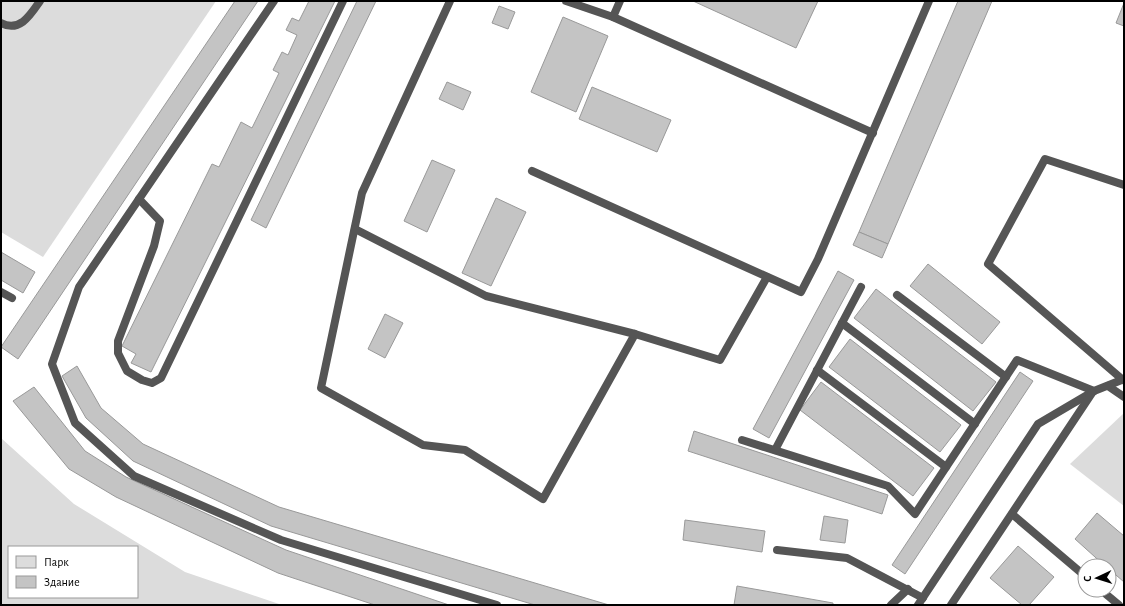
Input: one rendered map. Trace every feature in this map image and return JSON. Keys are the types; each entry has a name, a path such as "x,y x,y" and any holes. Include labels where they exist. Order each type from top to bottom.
{"lane":[{"path":"1,23 7,26 19,25 30,17 40,1"},
{"path":"274,1 79,287 52,364 75,423 134,476 289,543 497,605"},
{"path":"139,200 160,221 154,246 118,341 118,353 127,371 142,380 152,383 161,378 343,1"},
{"path":"450,1 362,193 321,388 423,445 465,450 543,499 635,334"},
{"path":"566,1 613,17 873,133"},
{"path":"613,17 620,1"},
{"path":"532,171 801,292 818,259 929,1"},
{"path":"918,605 1038,424 1094,391 1124,380 988,264 1044,159 1124,185"},
{"path":"354,229 486,296 635,334 720,360 768,277"},
{"path":"775,450 861,287"},
{"path":"1,292 12,298"},
{"path":"897,295 1006,377"},
{"path":"842,323 975,424"},
{"path":"742,440 888,486 915,514 1018,360 1094,391"},
{"path":"817,370 946,467"},
{"path":"1108,386 1124,397"},
{"path":"951,605 1094,391"},
{"path":"1012,514 1077,569"},
{"path":"777,550 846,558 923,598"},
{"path":"891,605 908,590"},
{"path":"1111,598 1119,605"}],"green space":[{"path":"1,1 216,1 43,257 1,232"},
{"path":"1124,413 1124,506 1070,464"},
{"path":"1,438 74,504 185,572 282,605 1,605"}],"building":[{"path":"235,1 258,1 18,359 1,347"},
{"path":"309,1 335,1 151,372 131,363 136,354 122,346 212,164 219,167 241,122 252,128 279,73 273,70 282,52 288,55 297,35 286,30 292,18 299,21"},
{"path":"357,1 376,1 266,228 251,220"},
{"path":"693,1 818,1 796,48"},
{"path":"958,1 992,1 888,244 859,232"},
{"path":"1124,3 1124,26 1116,23"},
{"path":"499,6 515,12 508,29 492,23"},
{"path":"563,17 608,36 576,112 531,92"},
{"path":"447,82 471,92 463,110 439,99"},
{"path":"592,87 671,120 657,152 579,119"},
{"path":"432,160 455,170 427,232 404,221"},
{"path":"496,198 526,212 491,286 462,273"},
{"path":"859,232 888,244 882,258 853,245"},
{"path":"1,252 35,272 23,293 1,280"},
{"path":"928,264 1000,322 982,344 910,286"},
{"path":"838,271 854,280 769,438 753,429"},
{"path":"876,289 996,382 973,411 854,318"},
{"path":"385,314 403,323 385,358 368,349"},
{"path":"850,339 961,425 940,452 829,367"},
{"path":"77,366 101,408 143,444 279,507 609,605 535,605 271,526 133,461 86,418 62,376"},
{"path":"1020,372 1033,381 905,574 892,565"},
{"path":"821,382 934,468 913,496 800,410"},
{"path":"34,387 85,451 126,477 286,550 449,605 375,605 278,573 116,497 69,469 13,401"},
{"path":"694,431 888,495 882,514 688,451"},
{"path":"1097,513 1124,536 1124,582 1117,576 1117,558 1096,558 1075,539"},
{"path":"824,516 848,520 845,543 820,540"},
{"path":"685,520 765,531 762,552 683,540"},
{"path":"1018,546 1054,577 1029,605 1022,605 990,578"},
{"path":"737,586 833,603 833,605 734,605"}]}
